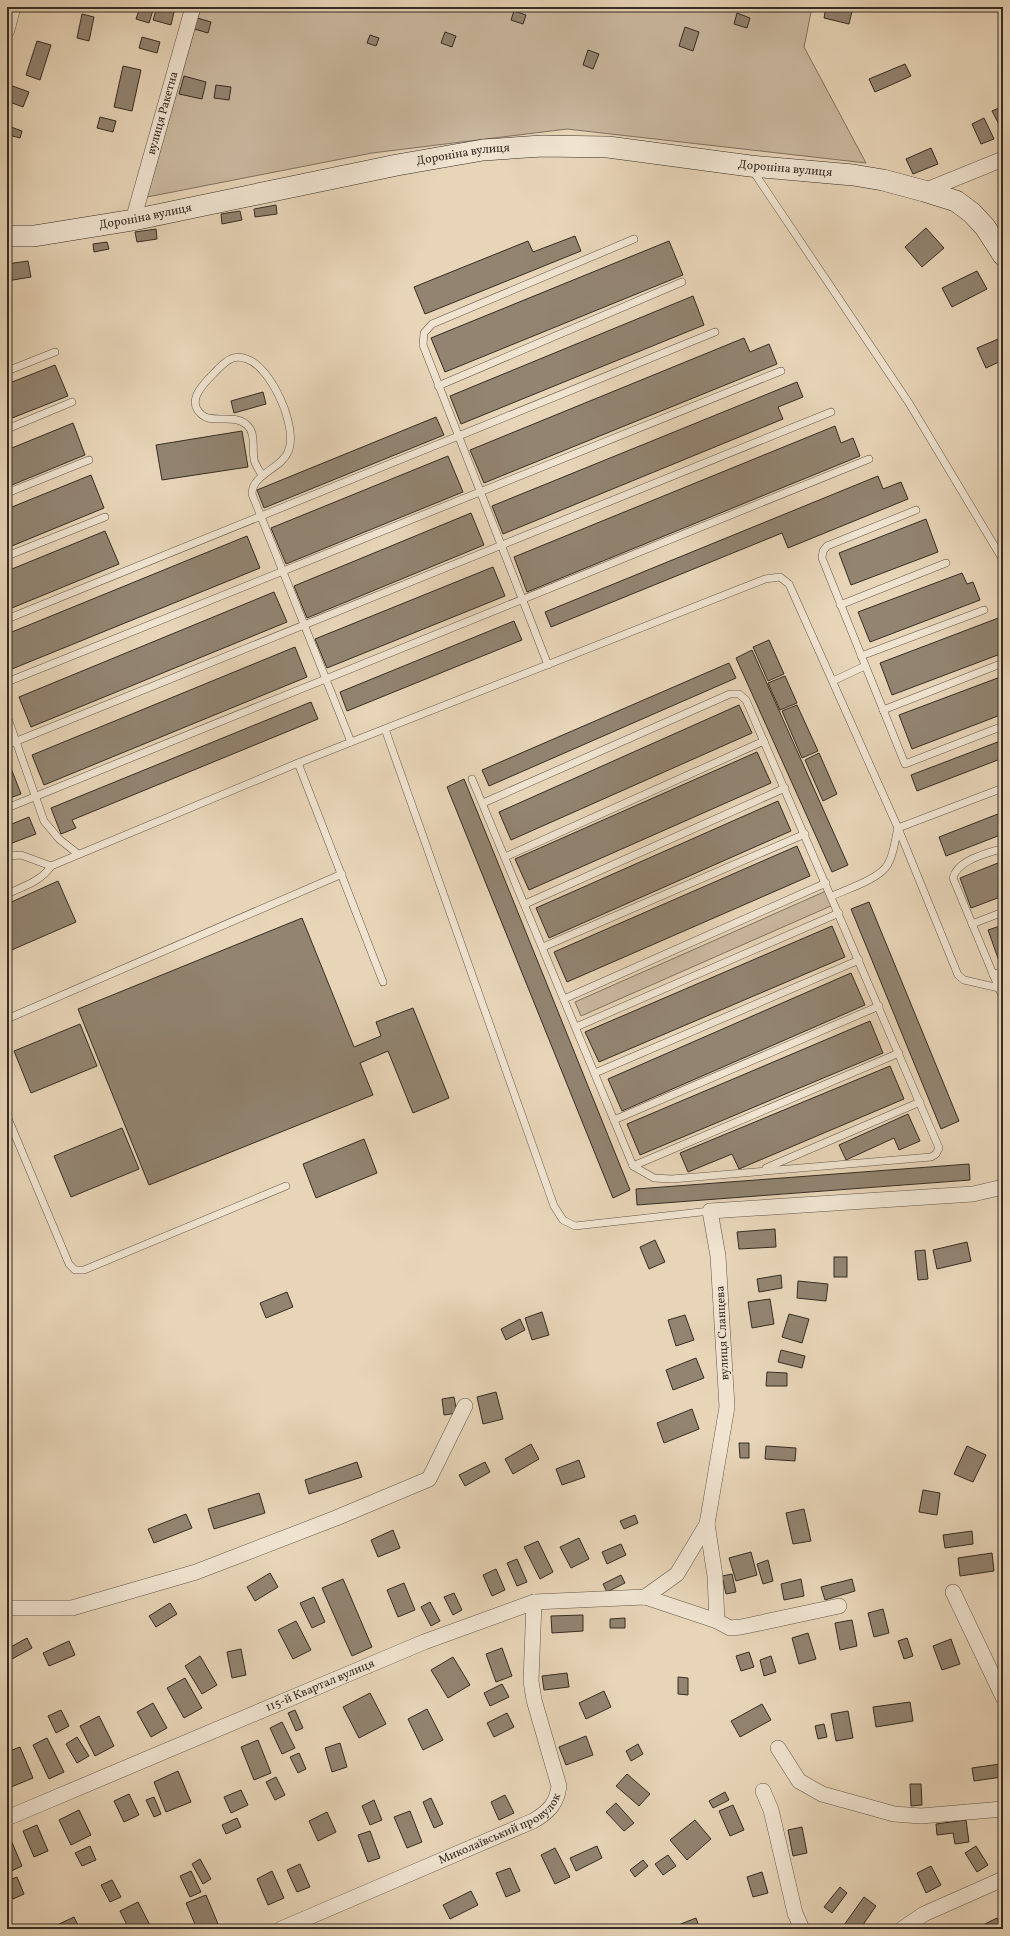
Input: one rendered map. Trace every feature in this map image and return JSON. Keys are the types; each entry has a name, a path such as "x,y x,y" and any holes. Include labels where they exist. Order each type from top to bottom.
{"street":[{"path":"7,30 13,7"},
{"name":"вулиця Ракетна","path":"133,220 193,7"},
{"name":"Дороніна вулиця","path":"7,236 34,236 133,220 397,165 483,150 542,146 608,146 750,166 852,175 883,180 924,191 956,201 972,213 985,227 1003,255"},
{"path":"924,191 1003,159"},
{"path":"710,1211 972,1194 1003,1187"},
{"name":"вулиця Сланцева","path":"710,1211 718,1256 727,1407 707,1524 715,1576 717,1621"},
{"path":"7,1608 72,1608 196,1572 336,1518 429,1478 465,1406"},
{"path":"645,1597 677,1574 707,1524"},
{"path":"953,1592 1003,1697"},
{"name":"115-й Квартал вулиця","path":"7,1818 424,1642 534,1602 645,1597 717,1621"},
{"name":"Миколаївський провулок","path":"281,1929 533,1821 544,1815 552,1806 558,1796 559,1786 540,1723 531,1682 534,1602"},
{"path":"717,1621 730,1628 741,1627 839,1606"},
{"path":"778,1748 799,1781 822,1794 894,1814 921,1816 1003,1809"},
{"path":"763,1791 771,1810 795,1913 802,1929"},
{"path":"902,1929 924,1914 1003,1879"}],"lane":[{"path":"750,166 909,403 1003,560"},
{"path":"7,245 34,236"},
{"path":"548,665 422,345 424,333 432,324 634,239"},
{"path":"438,386 682,282"},
{"path":"7,619 715,332"},
{"path":"7,371 55,352"},
{"path":"262,475 254,460 252,433 247,425 237,420 207,418 199,413 195,406 198,393 204,384 227,359 239,356 259,366 279,395 290,423 291,442 288,453 278,466 262,475 252,490 260,516 351,742"},
{"path":"7,682 781,371"},
{"path":"7,429 72,402"},
{"path":"7,745 832,412"},
{"path":"7,808 869,459"},
{"path":"7,493 89,460"},
{"path":"916,510 827,546 823,552 822,558 840,605 905,764 1003,726"},
{"path":"7,556 105,516"},
{"path":"840,605 946,563"},
{"path":"7,894 33,882 43,875 50,866 298,763 765,578 780,577 789,584 833,680 898,828 958,975 964,980 999,988"},
{"path":"861,656 984,610"},
{"path":"883,710 1003,663"},
{"path":"833,680 865,666"},
{"path":"472,778 634,1166 654,1178 672,1179 760,1170 931,1157 936,1154 939,1148 832,896 746,700 739,694 730,694 483,803"},
{"path":"7,716 44,821 60,839 78,854"},
{"path":"385,729 554,1206 563,1220 575,1226 710,1211"},
{"path":"505,857 764,741"},
{"path":"298,763 383,982"},
{"path":"525,904 785,788"},
{"path":"898,828 1003,788"},
{"path":"832,896 884,870 889,863 898,828"},
{"path":"543,947 805,834"},
{"path":"1003,848 963,864 955,870 953,878 1003,998"},
{"path":"7,856 21,855 50,866"},
{"path":"7,1019 342,874"},
{"path":"564,999 826,883"},
{"path":"972,924 1003,912"},
{"path":"576,1027 839,913"},
{"path":"595,1073 859,960"},
{"path":"993,975 1003,971"},
{"path":"614,1120 879,1006"},
{"path":"634,1166 899,1053"},
{"path":"760,1170 920,1102"},
{"path":"7,1116 69,1264 75,1270 84,1270 286,1186"}],"shaded area":[{"path":"201,7 812,7 804,47 866,163 567,129 372,153 147,197"},
{"path":"826,891 833,905 581,1016 575,1002"}],"building":[{"path":"140,7 154,7 149,23 136,19"},
{"path":"157,7 174,12 171,25 153,20"},
{"path":"826,7 853,7 849,24 824,18"},
{"path":"514,11 526,15 523,24 511,20"},
{"path":"737,13 750,18 747,28 734,24"},
{"path":"82,14 94,17 89,41 77,38"},
{"path":"194,17 211,22 208,33 191,28"},
{"path":"685,27 699,32 693,51 679,46"},
{"path":"445,32 456,36 452,47 441,43"},
{"path":"370,35 379,38 376,46 367,43"},
{"path":"142,37 160,42 157,53 139,48"},
{"path":"37,41 51,45 40,80 26,75"},
{"path":"588,50 599,54 593,69 583,65"},
{"path":"905,64 911,76 875,92 869,79"},
{"path":"123,66 141,70 132,111 114,107"},
{"path":"184,76 206,82 202,99 179,94"},
{"path":"7,84 29,92 23,107 7,101"},
{"path":"216,85 231,87 229,100 214,98"},
{"path":"1003,106 1003,132 992,111"},
{"path":"100,117 116,121 113,132 97,128"},
{"path":"984,118 994,139 981,144 972,124"},
{"path":"11,127 22,131 20,138 9,135"},
{"path":"931,148 938,164 913,174 906,159"},
{"path":"1003,188 1003,201 998,190"},
{"path":"276,205 277,214 255,217 254,209"},
{"path":"240,211 242,220 222,224 221,214"},
{"path":"926,228 944,248 922,267 905,247"},
{"path":"156,229 157,239 137,242 135,232"},
{"path":"575,236 581,251 425,314 414,287 528,241 533,252"},
{"path":"669,241 683,275 445,372 431,338"},
{"path":"107,242 109,249 94,252 93,244"},
{"path":"28,261 31,277 7,281 7,264"},
{"path":"977,271 987,289 952,307 942,288"},
{"path":"693,296 704,325 461,424 450,396"},
{"path":"1003,337 1003,360 986,368 977,348"},
{"path":"744,338 750,352 769,344 777,364 484,483 470,450"},
{"path":"55,365 68,396 7,420 7,384"},
{"path":"797,382 803,397 778,407 783,419 503,534 492,506"},
{"path":"263,392 266,404 234,413 231,401"},
{"path":"436,417 444,435 264,508 257,490"},
{"path":"73,423 85,455 7,487 7,450"},
{"path":"835,426 841,443 853,438 860,456 527,592 514,557"},
{"path":"242,431 248,467 162,480 156,445"},
{"path":"448,456 463,492 286,564 271,528"},
{"path":"91,475 104,508 7,548 7,509"},
{"path":"878,476 883,489 901,482 908,499 788,548 782,533 551,627 545,612"},
{"path":"471,513 484,545 307,618 294,586"},
{"path":"926,519 938,552 851,585 839,553"},
{"path":"105,531 119,564 7,610 7,571"},
{"path":"247,536 260,568 7,671 7,634"},
{"path":"493,567 505,596 327,668 315,639"},
{"path":"962,573 967,584 973,582 980,600 870,642 858,612"},
{"path":"274,592 287,622 31,727 19,697"},
{"path":"1001,617 1003,623 1003,653 892,695 880,663"},
{"path":"514,621 522,640 347,711 340,692"},
{"path":"769,640 784,674 768,681 753,647"},
{"path":"295,647 307,677 44,785 32,755"},
{"path":"752,650 848,865 832,872 736,658"},
{"path":"729,663 736,678 489,786 482,770"},
{"path":"785,676 797,703 780,710 768,683"},
{"path":"1003,676 1003,714 912,749 899,715"},
{"path":"311,702 318,719 72,820 76,828 61,834 51,808"},
{"path":"739,705 752,733 511,840 499,812"},
{"path":"797,705 818,751 802,758 782,711"},
{"path":"1003,740 1003,758 917,791 911,775"},
{"path":"757,752 771,783 529,890 515,859"},
{"path":"819,753 837,794 823,801 805,760"},
{"path":"7,763 9,763 21,794 7,799"},
{"path":"464,779 630,1190 613,1198 447,787"},
{"path":"778,801 791,831 549,938 536,908"},
{"path":"1003,812 1003,834 946,856 939,837"},
{"path":"29,817 36,834 7,845 7,826"},
{"path":"797,846 810,876 567,982 554,952"},
{"path":"1003,861 1003,896 971,908 960,878"},
{"path":"58,881 76,922 7,952 7,904"},
{"path":"869,902 959,1121 941,1129 851,909"},
{"path":"302,918 354,1047 381,1036 376,1022 413,1008 449,1098 413,1113 388,1051 360,1063 373,1095 149,1185 78,1009"},
{"path":"1003,925 1003,960 999,961 988,930"},
{"path":"832,926 845,957 599,1062 585,1032"},
{"path":"851,973 865,1005 622,1111 608,1079"},
{"path":"870,1021 883,1053 640,1155 627,1124"},
{"path":"80,1024 97,1066 31,1093 14,1051"},
{"path":"890,1066 904,1099 739,1169 732,1154 688,1172 680,1153"},
{"path":"908,1114 920,1141 899,1150 894,1138 846,1160 839,1145"},
{"path":"122,1128 139,1169 71,1197 54,1156"},
{"path":"364,1139 377,1173 316,1198 303,1164"},
{"path":"969,1164 970,1180 637,1205 636,1189"},
{"path":"775,1229 776,1247 739,1249 737,1232"},
{"path":"655,1240 665,1262 649,1269 640,1247"},
{"path":"967,1242 971,1261 937,1269 933,1250"},
{"path":"925,1250 928,1279 918,1280 915,1251"},
{"path":"834,1257 847,1257 847,1277 834,1277"},
{"path":"781,1275 782,1288 759,1292 757,1279"},
{"path":"798,1281 828,1284 826,1301 797,1298"},
{"path":"287,1292 293,1307 266,1318 260,1303"},
{"path":"770,1299 774,1324 752,1328 748,1302"},
{"path":"542,1312 549,1335 532,1340 525,1318"},
{"path":"789,1314 809,1319 802,1343 782,1337"},
{"path":"685,1315 694,1340 676,1346 668,1320"},
{"path":"520,1319 525,1330 506,1340 501,1329"},
{"path":"781,1350 805,1356 802,1368 778,1362"},
{"path":"696,1358 704,1378 673,1390 666,1370"},
{"path":"767,1372 787,1373 787,1386 766,1386"},
{"path":"496,1392 503,1419 483,1424 477,1397"},
{"path":"454,1397 457,1413 444,1415 442,1399"},
{"path":"692,1409 699,1429 664,1443 657,1423"},
{"path":"739,1443 749,1443 749,1458 740,1458"},
{"path":"531,1444 539,1459 513,1474 505,1459"},
{"path":"766,1446 796,1448 795,1461 765,1459"},
{"path":"967,1446 986,1455 973,1482 954,1474"},
{"path":"579,1460 585,1477 562,1485 556,1469"},
{"path":"357,1462 362,1477 309,1494 305,1480"},
{"path":"485,1462 490,1472 465,1486 459,1475"},
{"path":"923,1490 940,1493 937,1515 919,1512"},
{"path":"259,1493 265,1513 214,1529 208,1509"},
{"path":"804,1509 811,1541 793,1544 786,1513"},
{"path":"186,1514 192,1528 154,1543 148,1529"},
{"path":"635,1515 638,1523 624,1529 620,1521"},
{"path":"393,1530 400,1548 378,1557 371,1540"},
{"path":"972,1531 973,1544 945,1548 943,1535"},
{"path":"579,1538 589,1559 571,1568 560,1547"},
{"path":"538,1541 553,1572 540,1579 524,1547"},
{"path":"621,1544 626,1555 607,1564 602,1552"},
{"path":"751,1552 757,1575 736,1581 729,1558"},
{"path":"992,1553 994,1571 960,1576 958,1558"},
{"path":"517,1559 527,1582 517,1586 507,1563"},
{"path":"768,1560 773,1581 763,1584 757,1564"},
{"path":"496,1569 505,1590 492,1596 483,1575"},
{"path":"270,1573 278,1587 255,1601 247,1587"},
{"path":"732,1574 736,1592 726,1594 722,1576"},
{"path":"621,1575 625,1583 607,1592 603,1584"},
{"path":"343,1579 372,1647 352,1656 322,1588"},
{"path":"801,1579 804,1596 784,1600 781,1584"},
{"path":"852,1579 855,1591 825,1600 821,1587"},
{"path":"404,1583 415,1610 398,1617 387,1590"},
{"path":"454,1593 462,1610 453,1615 444,1597"},
{"path":"314,1597 325,1622 312,1628 300,1603"},
{"path":"430,1602 440,1621 431,1626 421,1607"},
{"path":"170,1603 177,1614 156,1627 149,1616"},
{"path":"883,1609 889,1633 874,1637 868,1613"},
{"path":"583,1615 583,1631 552,1633 551,1616"},
{"path":"625,1618 625,1628 610,1628 610,1619"},
{"path":"852,1620 857,1646 840,1650 835,1623"},
{"path":"296,1621 311,1650 293,1659 278,1630"},
{"path":"808,1633 816,1659 799,1664 792,1638"},
{"path":"27,1638 32,1648 12,1659 7,1649"},
{"path":"907,1638 913,1656 904,1659 898,1641"},
{"path":"951,1639 960,1664 942,1670 933,1646"},
{"path":"69,1641 75,1655 49,1666 43,1653"},
{"path":"502,1648 512,1676 496,1682 486,1654"},
{"path":"241,1649 246,1675 232,1678 227,1652"},
{"path":"749,1652 754,1667 741,1671 736,1656"},
{"path":"200,1656 217,1685 202,1694 185,1666"},
{"path":"771,1656 776,1672 764,1676 760,1660"},
{"path":"453,1657 470,1685 448,1698 431,1670"},
{"path":"567,1673 569,1687 544,1690 542,1676"},
{"path":"678,1677 688,1678 688,1695 678,1694"},
{"path":"185,1678 202,1708 184,1718 167,1688"},
{"path":"502,1684 509,1697 490,1706 484,1693"},
{"path":"604,1691 611,1707 586,1719 579,1703"},
{"path":"370,1693 386,1724 359,1738 343,1707"},
{"path":"910,1702 913,1721 876,1727 873,1707"},
{"path":"153,1703 167,1728 151,1737 137,1712"},
{"path":"762,1704 771,1720 740,1737 731,1721"},
{"path":"427,1709 443,1740 423,1750 408,1719"},
{"path":"61,1710 69,1726 56,1733 48,1716"},
{"path":"295,1710 303,1728 296,1731 288,1713"},
{"path":"848,1711 853,1738 836,1741 831,1714"},
{"path":"507,1713 514,1727 494,1737 487,1723"},
{"path":"99,1716 114,1746 95,1756 80,1726"},
{"path":"282,1722 295,1748 282,1754 270,1728"},
{"path":"824,1724 827,1737 818,1739 815,1726"},
{"path":"586,1736 593,1755 566,1765 559,1747"},
{"path":"77,1737 89,1756 77,1763 66,1744"},
{"path":"47,1738 64,1772 49,1779 33,1745"},
{"path":"258,1740 271,1773 254,1780 241,1747"},
{"path":"340,1743 347,1767 332,1772 325,1748"},
{"path":"638,1744 643,1754 631,1761 626,1751"},
{"path":"20,1747 33,1778 11,1787 7,1779 7,1752"},
{"path":"299,1753 306,1769 298,1773 290,1757"},
{"path":"1000,1764 1002,1777 974,1781 972,1768"},
{"path":"178,1771 191,1802 166,1812 154,1782"},
{"path":"627,1774 650,1794 639,1806 616,1786"},
{"path":"276,1777 285,1795 275,1800 266,1782"},
{"path":"910,1784 921,1784 922,1805 911,1806"},
{"path":"241,1790 248,1805 231,1813 224,1797"},
{"path":"725,1792 729,1800 713,1808 709,1801"},
{"path":"129,1794 139,1815 124,1822 114,1801"},
{"path":"505,1795 514,1813 499,1820 491,1802"},
{"path":"154,1797 161,1814 154,1817 146,1800"},
{"path":"431,1798 443,1824 434,1828 423,1802"},
{"path":"374,1800 382,1820 370,1825 362,1806"},
{"path":"616,1803 634,1823 624,1831 606,1812"},
{"path":"733,1805 744,1830 730,1836 719,1811"},
{"path":"79,1810 91,1835 71,1845 59,1820"},
{"path":"410,1811 422,1842 407,1848 394,1817"},
{"path":"327,1812 336,1832 318,1841 309,1821"},
{"path":"237,1818 241,1827 226,1834 222,1825"},
{"path":"695,1820 711,1839 687,1860 670,1840"},
{"path":"966,1820 969,1842 955,1844 953,1833 937,1835 936,1824"},
{"path":"37,1825 48,1851 34,1857 23,1831"},
{"path":"802,1827 807,1853 793,1856 788,1830"},
{"path":"370,1831 380,1858 368,1862 358,1835"},
{"path":"11,1840 22,1866 7,1873 7,1842"},
{"path":"90,1846 96,1860 82,1866 75,1853"},
{"path":"597,1846 602,1858 576,1871 570,1858"},
{"path":"976,1846 988,1865 977,1872 965,1853"},
{"path":"555,1848 570,1877 555,1884 541,1855"},
{"path":"668,1855 676,1866 663,1875 655,1864"},
{"path":"200,1859 211,1879 203,1884 192,1864"},
{"path":"643,1860 648,1866 635,1877 630,1870"},
{"path":"300,1864 310,1887 297,1892 287,1870"},
{"path":"931,1866 941,1885 926,1893 917,1873"},
{"path":"510,1868 520,1891 506,1897 496,1873"},
{"path":"191,1871 201,1892 190,1897 180,1876"},
{"path":"272,1871 284,1898 268,1905 257,1879"},
{"path":"762,1872 768,1893 753,1897 747,1877"},
{"path":"17,1877 24,1894 13,1899 7,1886 7,1881"},
{"path":"112,1880 121,1897 110,1902 101,1885"},
{"path":"840,1887 847,1893 832,1913 824,1907"},
{"path":"471,1891 478,1905 450,1919 443,1905"},
{"path":"206,1895 218,1924 205,1929 197,1929 186,1903"},
{"path":"864,1897 876,1906 860,1929 850,1929 844,1925"},
{"path":"138,1902 152,1929 129,1929 120,1911"},
{"path":"74,1917 80,1929 56,1929 55,1926"},
{"path":"696,1918 700,1929 668,1929"},
{"path":"997,1918 1002,1929 983,1929 981,1926"}]}
